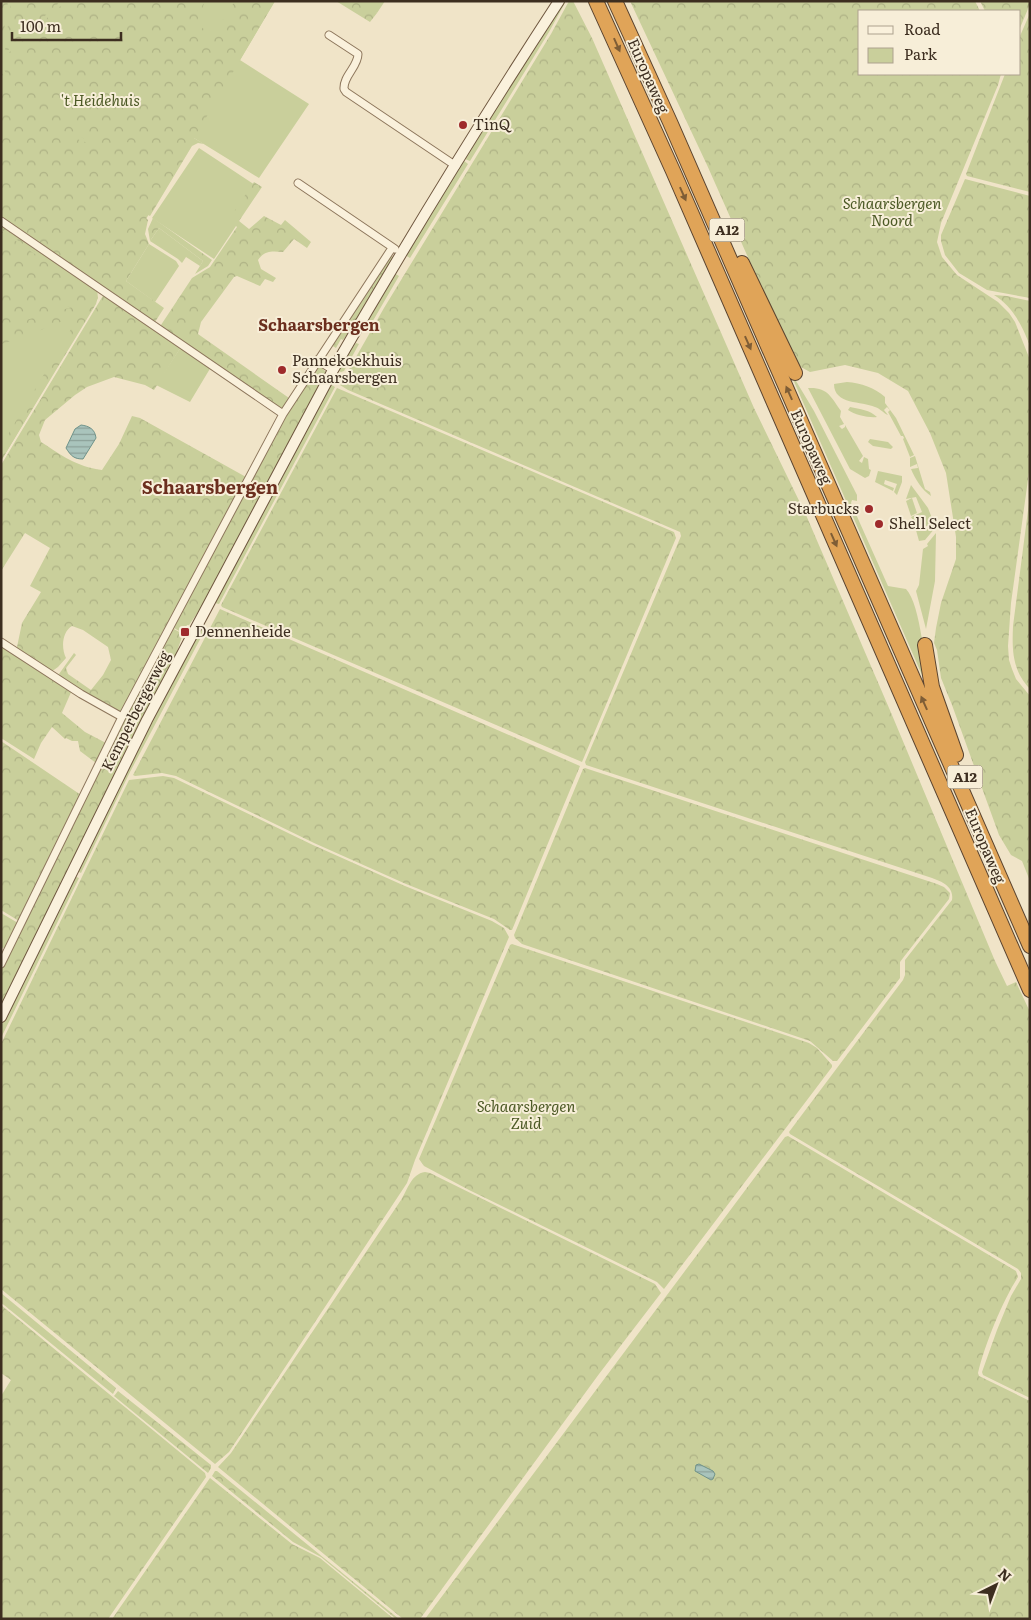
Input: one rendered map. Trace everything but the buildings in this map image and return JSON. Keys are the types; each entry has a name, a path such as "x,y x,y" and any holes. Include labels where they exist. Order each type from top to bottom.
{"highway":[{"name":"Europaweg","path":"596,1 673,171 1030,990"},
{"name":"Europaweg","path":"615,1 670,122 1030,946"},
{"name":"A12","path":"670,122 708,189 778,341 795,373"},
{"name":"A12","path":"926,645 932,687 945,727 992,842 1014,908"}],"main road":[{"name":"Kemperbergerweg","path":"1,1017 147,720 333,370 456,166 559,1"}],"street":[{"path":"330,35 358,54 357,61 344,82 346,92 456,166"},
{"path":"298,183 402,255"},
{"path":"1,221 283,414"},
{"name":"Kemperbergerweg","path":"1,964 122,718 283,414 392,248"},
{"path":"317,360 333,370"},
{"name":"Kemperbergerweg","path":"1,642 122,718"}],"green space":[{"name":"'t Heidehuis","path":"1,1 275,1 240,60 309,104 259,178 194,138 104,290 1,218"},
{"path":"1,1 8,1 1,53"},
{"path":"11,1 61,1 6,52 5,48"},
{"name":"'t Heidehuis","path":"66,1 205,1 198,19 202,28 210,31 216,30 235,1 275,1 194,138 204,144 198,143 192,146 150,216 148,215 146,218 148,220 145,234 149,244 126,281 164,308 155,322 151,322 1,218 1,72 29,110 46,127 90,144 104,147 136,146 137,143 105,144 91,141 47,125 31,108 4,70 4,57"},
{"path":"336,1 359,1 377,13 370,22"},
{"path":"337,1 385,1 377,13"},
{"path":"563,1 566,1 549,32 470,161 465,159"},
{"path":"569,1 573,1 592,38 754,408 806,515 995,961 1007,986 1016,982 1030,1012 1030,1398 983,1375 982,1372 1011,1296 1021,1279 1021,1273 1018,1269 789,1132 903,980 905,960 952,900 949,888 944,883 932,878 586,765 585,762 681,536 680,532 340,385 384,308 551,34"},
{"name":"Schaarsbergen Noord","path":"630,1 975,1 980,10 858,10 858,75 1001,75 941,223 937,242 942,257 957,275 998,302 1009,313 1015,322 1030,360 1030,465 1011,603 1008,646 1009,660 1016,679 1030,696 1030,881 1022,861 1011,855 999,835 941,678 937,650 934,643 941,603 956,559 956,537 946,473 930,433 908,391 878,373 845,365 810,372 799,366 790,352 707,165"},
{"path":"980,1 1030,1 1021,26 1021,10 984,10"},
{"path":"1030,13 1030,192 967,176 966,174 1005,75 1021,75 1021,34"},
{"path":"199,148 255,185 232,219 238,223 214,259 152,218"},
{"path":"463,160 468,164 410,258 405,255"},
{"path":"965,179 1030,196 1030,298 987,290 959,273 945,255 941,235"},
{"path":"254,182 262,187 239,221 249,229 264,216 281,225 285,220 311,242 307,248 294,239 283,252 275,251 263,254 258,260 261,269 276,278 273,282 265,279 260,286 237,276 234,277 201,322 198,334 289,398 283,409 279,409 162,329 161,325 192,278 210,267 237,227 229,219"},
{"path":"153,218 212,260 208,266 195,274 203,261 159,228 150,241 148,229"},
{"path":"1,224 97,289 98,298 1,461"},
{"path":"1,224 97,289 36,253 1,229"},
{"path":"159,228 203,261 200,266 186,257 182,263 150,241"},
{"path":"1,231 96,295 81,303 1,325"},
{"path":"149,244 176,261 179,266 155,302 126,281"},
{"path":"390,256 394,257 359,318 343,340 341,339 336,348 331,345"},
{"path":"394,273 399,276 367,331 364,329"},
{"path":"104,294 181,347 154,390 145,385 114,377 87,387 45,420 39,435 41,442 77,463 102,470 119,444 132,416 140,418 246,477 123,710 117,713 60,678 59,674 74,653 76,655 66,668 68,674 91,690 103,675 111,660 108,647 83,630 72,626 66,632 63,640 63,650 66,658 51,672 18,650 22,623 41,592 30,586 50,548 25,533 1,571 1,465"},
{"path":"994,295 1030,301 1030,346 1024,331 1012,311"},
{"path":"98,297 96,304 1,461 1,446 80,314 19,339 1,344 1,327 83,304"},
{"path":"356,343 359,344 344,371 337,370"},
{"path":"181,347 211,367 190,402 156,385"},
{"path":"320,366 326,372 203,605 183,633 172,627 285,415 316,367"},
{"path":"792,377 814,411 857,495 857,501 852,500 851,503 888,586 906,589 911,597 919,622 929,691"},
{"path":"847,382 868,386 885,397 885,403 896,418 914,455 910,457 904,438 901,436 887,407 884,410 888,415 870,405 850,401 839,396 835,391 834,384"},
{"path":"330,384 335,387 219,604 215,603 220,590"},
{"path":"337,388 674,532 676,538 582,762 222,607 221,605"},
{"path":"808,388 825,391 841,411 840,417 844,424 839,426 842,429 845,425 863,456 859,461 862,463 864,457 868,459 869,469 871,470 869,476 865,478 850,469"},
{"path":"850,407 868,411 877,417 866,417 854,413 848,410"},
{"path":"870,439 888,442 893,447 891,449 873,446 868,442"},
{"path":"915,456 925,489 930,492 931,496 922,487 911,469 918,468 917,464 910,467 910,458"},
{"path":"878,471 902,476 902,482 897,495 894,492 897,484 885,480 884,484 894,488 893,491 875,482"},
{"path":"911,485 928,508 935,526 922,525 915,522 911,517 922,512 916,497 906,499"},
{"path":"1030,495 1030,689 1016,667 1013,626"},
{"path":"912,498 917,513 911,516 906,501"},
{"path":"914,523 927,529 935,528 925,540 919,541"},
{"path":"936,533 935,581 926,629 916,591 919,585 923,549 928,546 927,544"},
{"path":"220,609 580,766 512,930 494,919 406,884 314,843 176,776 162,773 133,775"},
{"path":"204,627 206,628 130,772 81,873 77,871 188,649"},
{"path":"172,628 183,634 174,660 1,1008 1,969 125,718"},
{"path":"1,647 5,647 72,690 62,713 85,732 106,743 96,763 80,751 78,741 65,739 52,727 41,743 34,759 1,738"},
{"path":"1,741 81,795 19,921 1,910"},
{"path":"585,768 937,884 944,887 950,893 949,899 900,962 900,978 837,1061 833,1061 810,1041 522,944 515,938 514,935"},
{"path":"163,776 174,778 313,845 405,886 492,921 504,928 509,937 407,1183 229,1452 215,1464 1,1289 1,1044 129,780"},
{"path":"74,876 79,878 1,1038 1,1026"},
{"path":"1,913 18,923 6,947 3,948 1,947"},
{"name":"Schaarsbergen Zuid","path":"512,944 809,1043 817,1048 832,1065 664,1289 657,1282 469,1190 424,1166 419,1159"},
{"path":"788,1136 1016,1271 1018,1277 1006,1298 995,1324 978,1373 979,1376 1030,1401 1030,1619 425,1619 785,1137"},
{"path":"425,1172 655,1284 661,1293 599,1374 420,1619 403,1619 218,1467 231,1453 401,1200 410,1183 420,1173"},
{"path":"1,1293 116,1388 113,1394 1,1303"},
{"path":"1,1305 205,1473 206,1477 108,1619 1,1619 1,1396 11,1380 1,1373"},
{"path":"118,1391 211,1465 208,1473 114,1396"},
{"path":"215,1471 399,1619 396,1619 321,1557 293,1542 212,1476"},
{"path":"210,1478 292,1544 320,1558 394,1619 112,1619"}],"water":[{"path":"81,425 91,428 96,438 83,459 73,456 66,448 75,429"},
{"path":"699,1464 713,1471 715,1474 713,1479 711,1480 695,1471 696,1465"}],"place":[{"name":"TinQ","path":"463,125"},
{"name":"Pannekoekhuis Schaarsbergen","path":"282,370"},
{"name":"Starbucks","path":"869,509"},
{"name":"Shell Select","path":"879,524"},
{"name":"Dennenheide","path":"185,632"}],"district":[{"name":"Schaarsbergen","path":"319,325"},
{"name":"Schaarsbergen","path":"210,488"}]}
